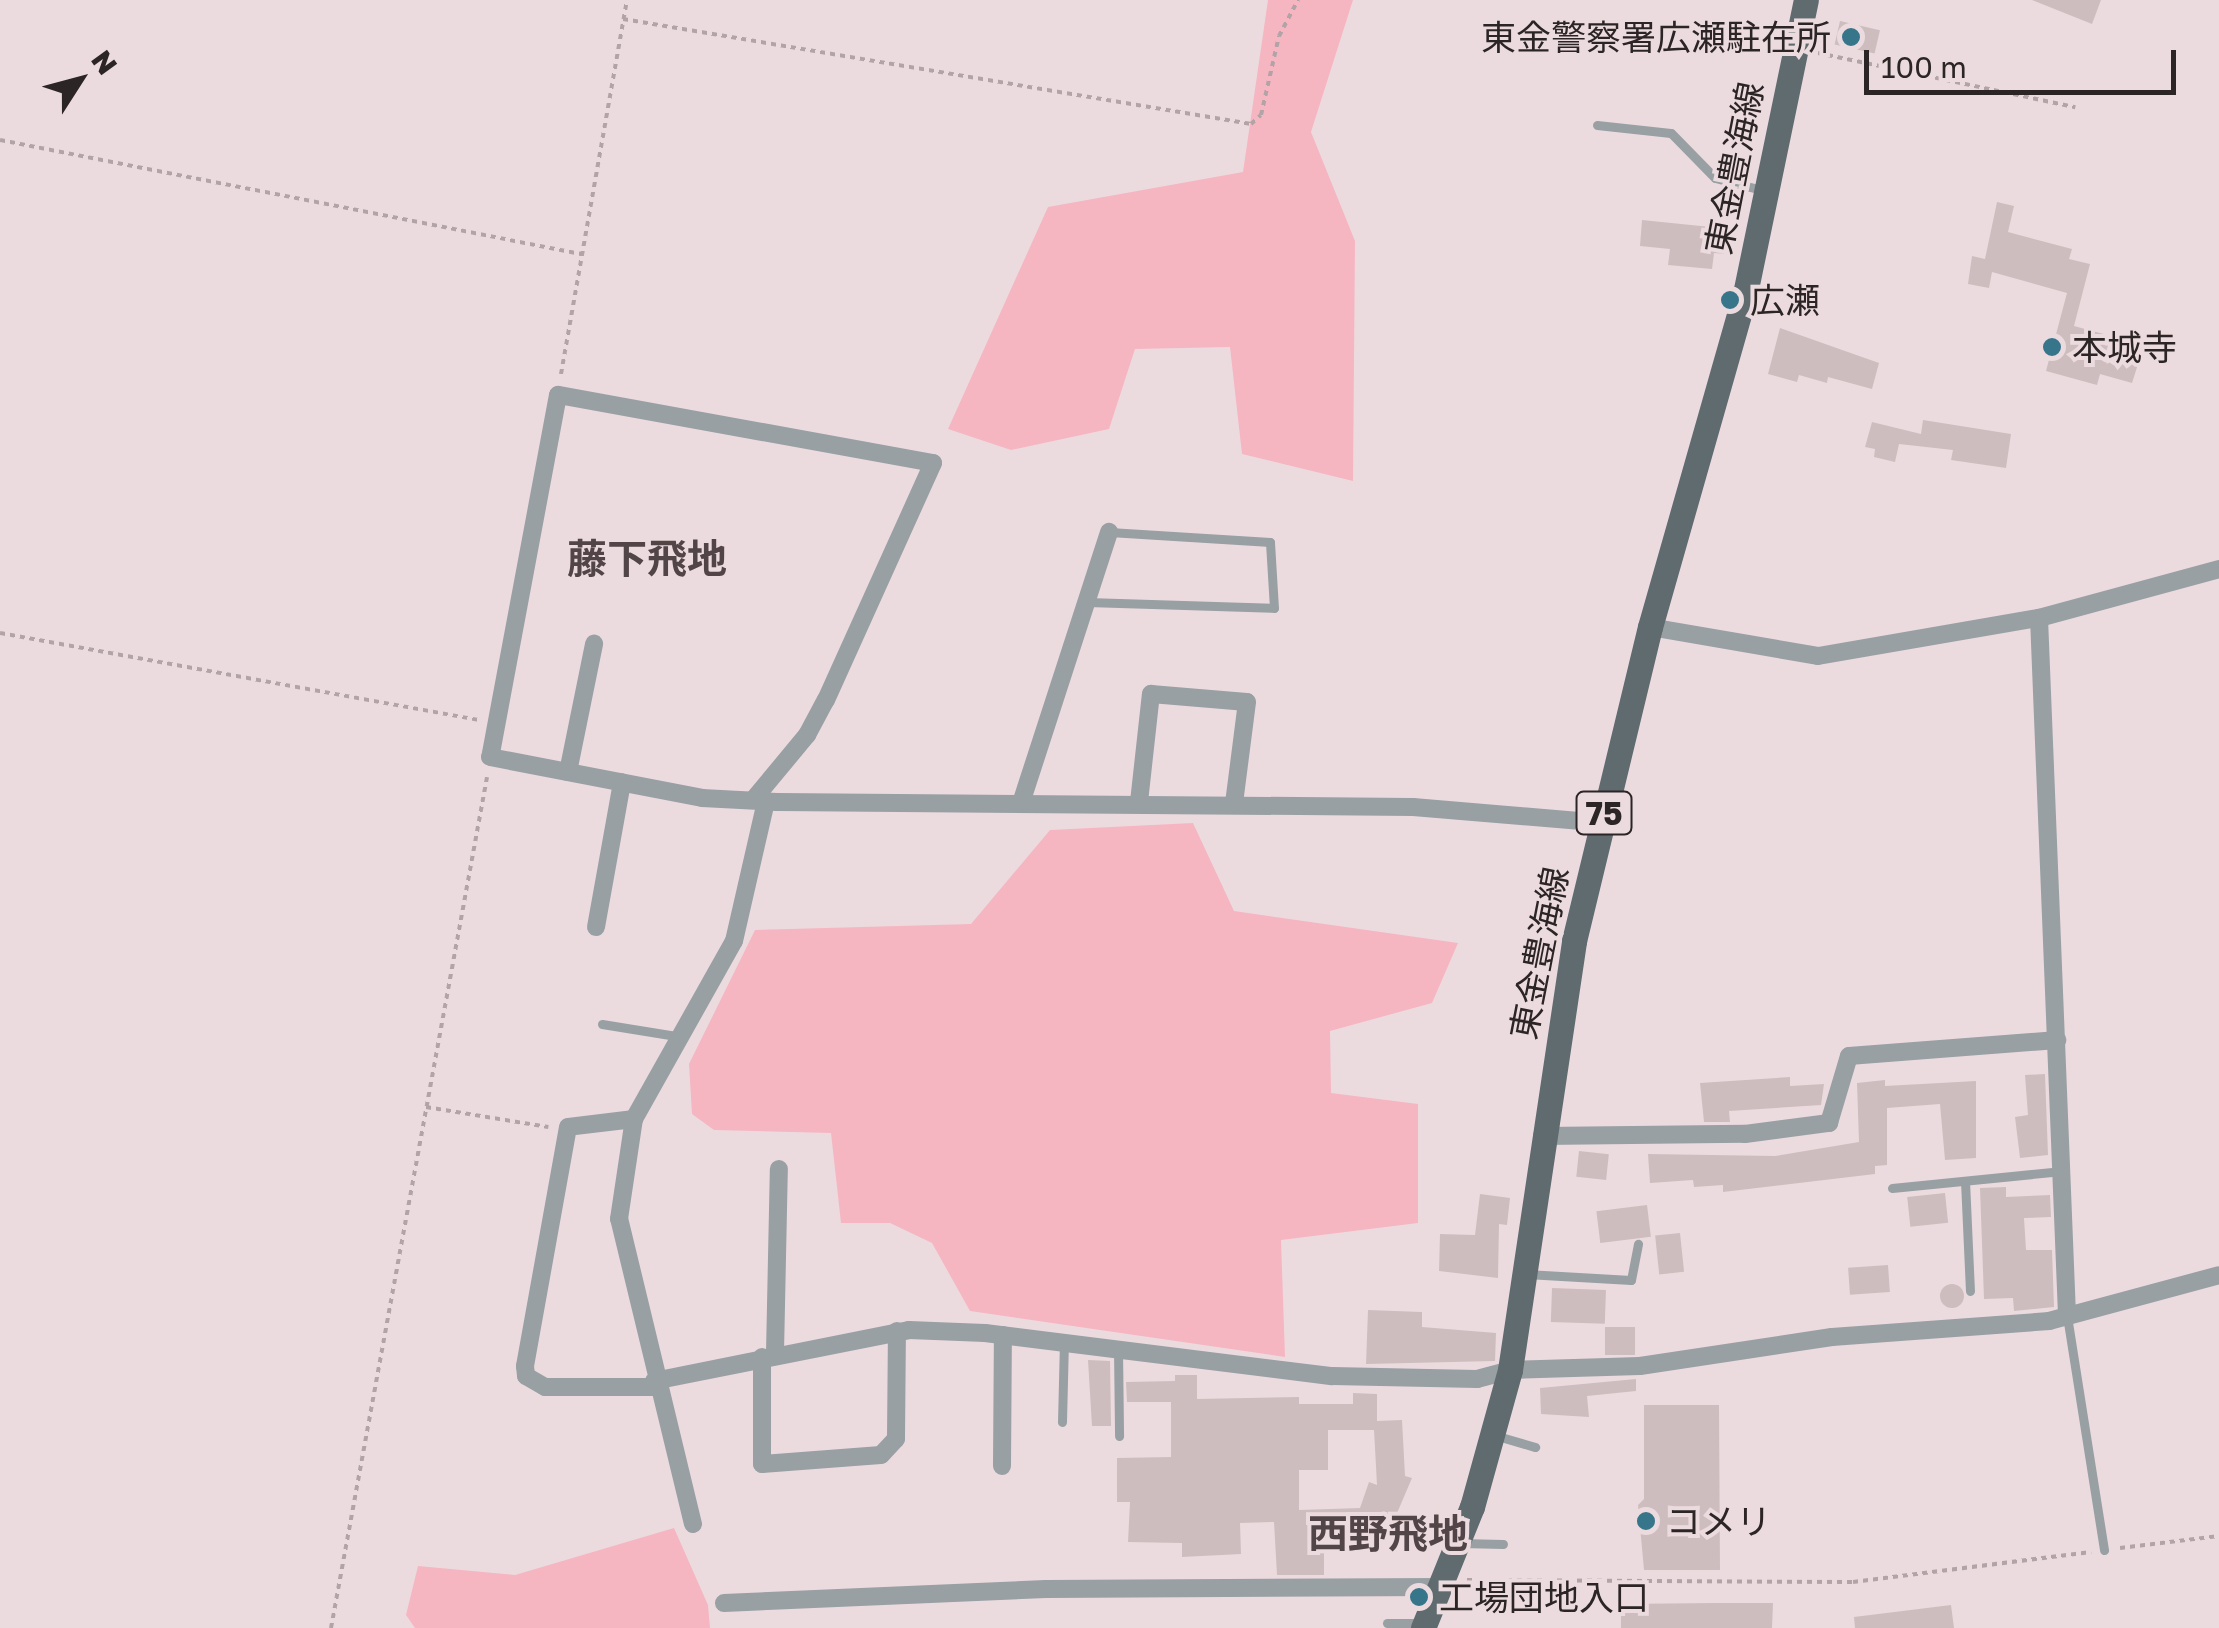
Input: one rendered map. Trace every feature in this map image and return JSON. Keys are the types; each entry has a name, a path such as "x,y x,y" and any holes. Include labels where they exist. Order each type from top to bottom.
{"main road":[{"name":"東金豊海線","path":"1424,1626 1458,1542 1510,1370 1574,941 1650,627 1746,289 1806,0"}],"street":[{"path":"692,1524 620,1236 634,1119 676,1036 707,995 734,941 760,801 807,735 826,700 933,464 558,395 490,757 622,782 760,801 1022,800 1412,807 1602,823"},
{"path":"1022,800 1109,532"},
{"path":"1650,627 1818,656 2039,618 2219,569"},
{"path":"2039,618 2067,1316"},
{"path":"568,772 594,644"},
{"path":"1139,802 1151,694 1247,702 1234,804"},
{"path":"596,927 622,782"},
{"path":"1542,1136 1746,1134 1829,1123 1849,1056 2056,1040"},
{"path":"634,1119 568,1127 526,1376 545,1386 654,1384 769,1355 897,1331 1003,1335 1332,1376 1445,1380 1510,1370 1640,1366 1832,1337 2067,1316 2219,1275"},
{"path":"779,1168 762,1464 881,1456 896,1438 897,1331"},
{"path":"1002,1466 1003,1335"},
{"path":"724,1604 1046,1590 1441,1584"}],"lane":[{"path":"1597,125 1672,133 1715,178 1767,191"},
{"path":"1087,602 1274,608 1270,542 1109,532"},
{"path":"602,1024 676,1036"},
{"path":"1892,1188 2062,1172"},
{"path":"1964,1181 1970,1291"},
{"path":"1525,1274 1631,1280 1638,1244"},
{"path":"2067,1316 2104,1550"},
{"path":"1062,1422 1064,1342"},
{"path":"1118,1349 1119,1436"},
{"path":"1492,1435 1535,1446"},
{"path":"1458,1542 1503,1544"},
{"path":"1387,1623 1424,1626"}],"path":[{"path":"558,395 627,0"},
{"path":"624,19 1251,124 1261,115 1279,36 1298,0"},
{"path":"1794,48 2075,108"},
{"path":"0,140 581,254"},
{"path":"0,634 496,723"},
{"path":"331,1628 490,757"},
{"path":"426,1107 568,1127"},
{"path":"1441,1584 1853,1582 2219,1536"}],"shaded area":[{"path":"1268,0 1353,0 1311,132 1355,241 1353,481 1242,454 1230,347 1135,349 1109,429 1011,450 948,429 1048,207 1243,172"},
{"path":"1193,823 1234,911 1458,943 1432,1003 1330,1031 1331,1093 1418,1104 1418,1223 1281,1240 1285,1357 970,1311 932,1243 890,1223 841,1223 831,1133 714,1130 692,1114 689,1064 755,930 971,924 1050,830"},
{"path":"674,1528 708,1605 710,1628 415,1628 406,1615 418,1566 515,1575"}],"building":[{"path":"2032,0 2101,0 2092,24"},
{"path":"1840,21 1880,30 1875,54 1835,44"},
{"path":"1997,202 2014,206 2008,232 2072,249 2069,259 2090,264 2074,326 2111,336 2106,352 2139,361 2132,383 2100,374 2097,385 2046,371 2050,356 2042,353 2047,336 2055,338 2067,293 1992,272 1989,288 1968,284 1972,256 1985,259"},
{"path":"1642,220 1730,229 1727,254 1714,253 1712,269 1668,265 1670,249 1640,246"},
{"path":"1780,328 1879,363 1872,389 1828,377 1827,383 1799,375 1797,382 1768,374"},
{"path":"1923,420 2011,434 2006,468 1951,460 1953,450 1899,444 1895,462 1874,457 1875,449 1865,447 1872,422 1921,434"},
{"path":"2045,1074 2048,1155 2020,1158 2015,1117 2028,1115 2025,1075"},
{"path":"1790,1077 1790,1086 1824,1084 1821,1105 1729,1111 1730,1122 1704,1122 1700,1083"},
{"path":"1885,1080 1885,1086 1976,1081 1976,1158 1945,1160 1940,1104 1887,1108 1887,1165 1875,1166 1875,1174 1723,1192 1723,1185 1694,1187 1693,1180 1650,1183 1648,1154 1775,1156 1859,1142 1857,1083"},
{"path":"1579,1151 1609,1154 1606,1180 1576,1177"},
{"path":"2006,1187 2006,1197 2050,1195 2051,1217 2024,1218 2026,1250 2052,1250 2054,1307 2014,1311 2013,1298 1984,1299 1980,1188"},
{"path":"1945,1193 1948,1223 1910,1227 1907,1197"},
{"path":"1480,1194 1510,1198 1507,1225 1499,1224 1498,1278 1439,1271 1440,1234 1475,1235"},
{"path":"1647,1205 1651,1237 1600,1243 1596,1211"},
{"path":"1680,1233 1684,1272 1659,1274 1655,1236"},
{"path":"1888,1265 1890,1292 1850,1295 1848,1268"},
{"path":"1952,1284 1961,1287 1961,1305 1952,1308 1943,1305 1940,1296 1943,1287"},
{"path":"1552,1288 1606,1290 1605,1324 1551,1322"},
{"path":"1368,1310 1422,1312 1422,1327 1496,1333 1495,1361 1366,1364"},
{"path":"1605,1327 1635,1327 1635,1355 1605,1355"},
{"path":"1088,1360 1110,1361 1111,1426 1092,1426"},
{"path":"1175,1375 1197,1375 1197,1399 1299,1397 1299,1404 1353,1404 1353,1393 1377,1394 1377,1421 1402,1420 1405,1476 1412,1478 1386,1539 1348,1525 1348,1540 1324,1540 1324,1575 1277,1575 1274,1522 1240,1523 1241,1554 1182,1557 1182,1543 1128,1542 1130,1502 1117,1502 1117,1458 1171,1457 1171,1402 1127,1402 1126,1382 1175,1381","holes":["1328,1430 1374,1430 1377,1485 1369,1482 1360,1508 1299,1510 1299,1470 1328,1470"]},
{"path":"1636,1379 1636,1391 1587,1396 1589,1417 1541,1414 1540,1388"},
{"path":"1644,1405 1719,1405 1720,1570 1644,1570 1638,1505 1644,1499"},
{"path":"1773,1603 1772,1628 1621,1628 1621,1604"},
{"path":"1951,1605 1954,1628 1855,1628 1854,1617"}],"place":[{"name":"東金警察署広瀬駐在所","path":"1851,37"},
{"name":"広瀬","path":"1730,300"},
{"name":"本城寺","path":"2052,347"},
{"name":"コメリ","path":"1646,1521"},
{"name":"工場団地入口","path":"1419,1597"}],"district":[{"name":"藤下飛地","path":"647,558"},
{"name":"西野飛地","path":"1388,1533"}]}
